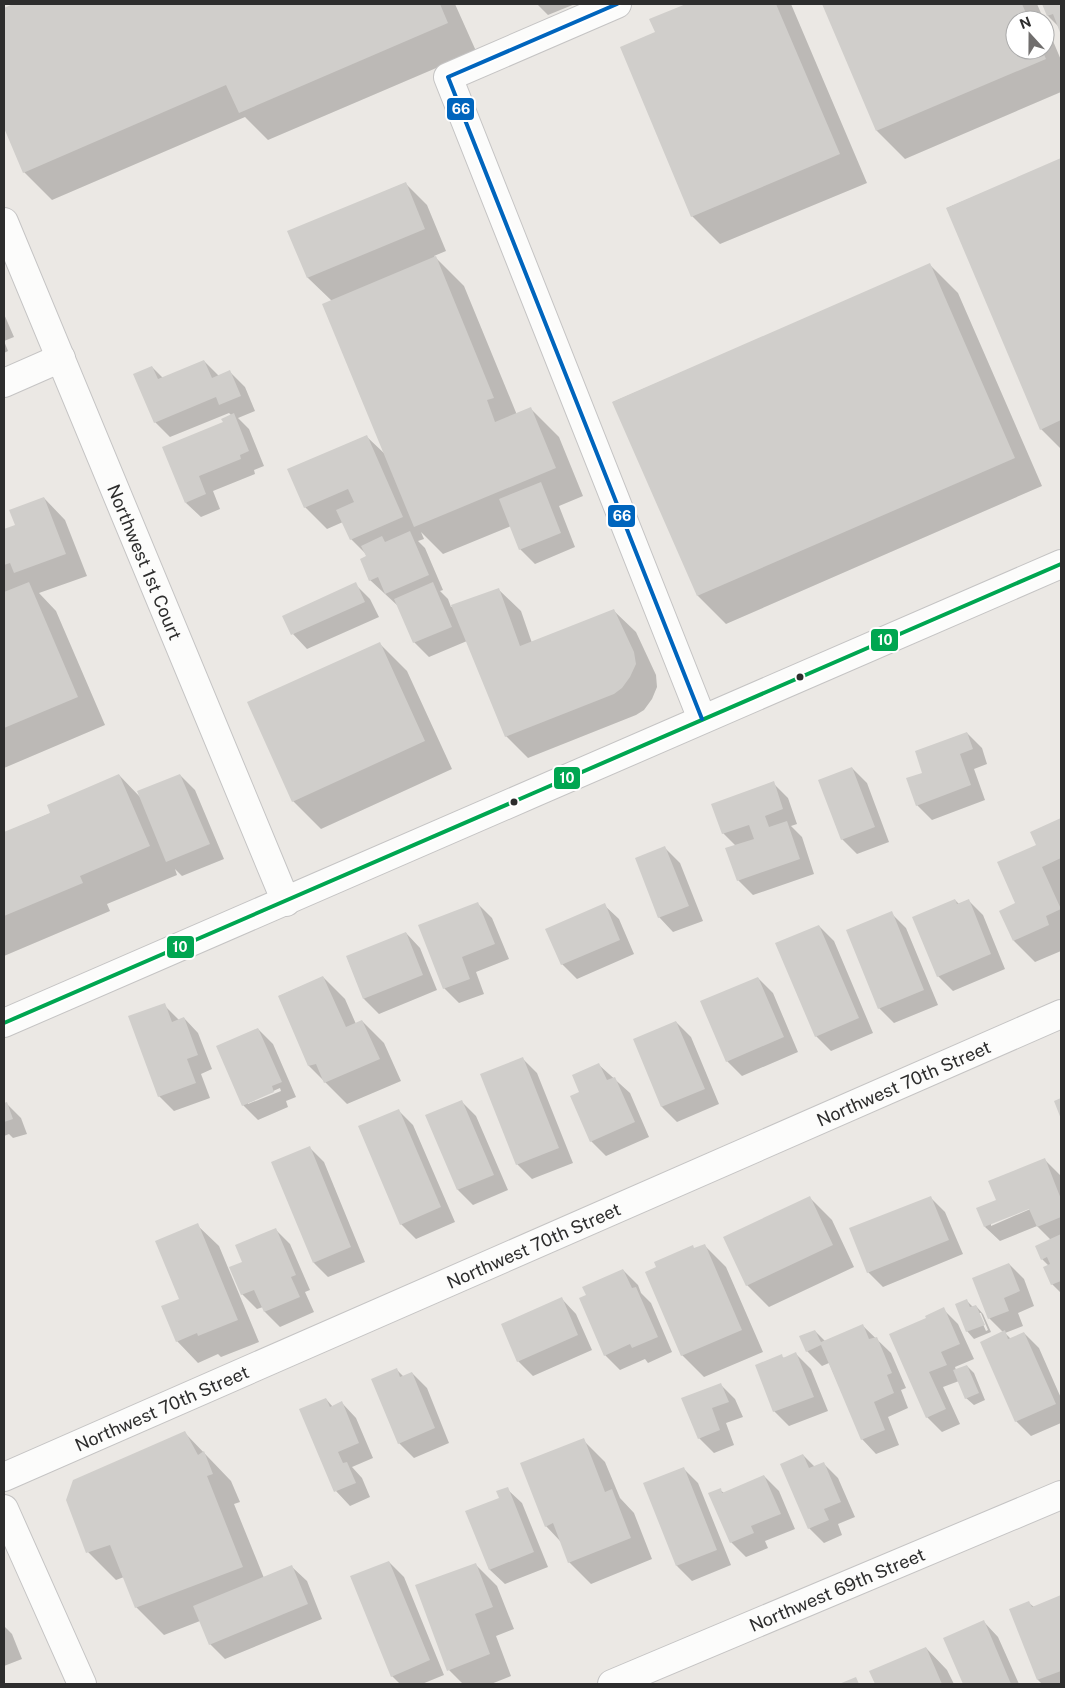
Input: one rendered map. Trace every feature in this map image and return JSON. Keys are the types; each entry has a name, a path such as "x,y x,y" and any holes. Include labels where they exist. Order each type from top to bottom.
{"street":[{"path":"617,4 448,76 702,719"},
{"name":"Northwest 1st Court","path":"4,222 286,902"},
{"path":"4,384 61,358"},
{"path":"4,1023 1061,564"},
{"name":"Northwest 70th Street","path":"4,1477 1061,1014"},
{"name":"Northwest 69th Street","path":"612,1684 1061,1495"},
{"path":"4,1509 82,1684"}],"building":[{"path":"13,4 440,4 448,23 239,113 226,85 23,173 4,128 4,8"},
{"path":"686,4 776,4 840,154 691,217 620,47 655,32 649,19"},
{"path":"822,4 1022,4 1025,10 1005,10 1005,60 1044,60 876,131"},
{"path":"1042,4 1061,4 1061,35 1055,19 1055,10 1044,10"},
{"path":"1061,158 1061,420 1040,430 946,208"},
{"path":"406,182 425,229 307,278 287,231"},
{"path":"436,256 494,398 487,400 495,422 531,407 556,468 414,527 322,304"},
{"path":"930,263 1015,458 697,596 612,402"},
{"path":"204,360 212,378 230,370 241,396 219,405 216,397 154,423 133,374 152,366 158,379"},
{"path":"234,413 249,451 240,455 241,459 199,476 206,494 185,503 162,447 223,422 221,419"},
{"path":"367,435 403,517 350,540 336,510 354,502 348,489 304,508 287,469"},
{"path":"541,482 561,533 519,550 499,499"},
{"path":"44,497 66,554 14,573 10,563 4,565 4,529 15,525 9,510"},
{"path":"410,531 429,575 385,594 378,577 369,581 360,559 366,556 361,546 382,536 385,542"},
{"path":"29,582 78,697 4,728 4,592"},
{"path":"356,582 365,602 291,635 282,616"},
{"path":"433,582 452,627 413,643 394,599"},
{"path":"499,588 520,646 614,609 634,652 636,664 622,688 614,694 505,737 451,605"},
{"path":"380,642 425,741 292,802 247,702"},
{"path":"967,732 973,749 960,754 971,785 916,806 906,778 922,773 915,751"},
{"path":"852,767 875,827 841,840 818,780"},
{"path":"119,774 150,846 80,876 83,883 4,916 4,832 50,813 47,805"},
{"path":"180,774 210,844 166,862 137,791"},
{"path":"774,781 783,809 765,816 769,827 787,821 800,859 737,881 725,848 754,839 749,825 722,834 711,804"},
{"path":"1061,818 1061,858 1042,867 1061,909 1046,916 1049,925 1013,941 999,911 1015,903 997,862 1036,845 1030,832"},
{"path":"665,846 689,906 658,918 635,858"},
{"path":"955,899 957,904 969,899 991,954 937,977 912,917"},
{"path":"478,902 495,944 462,957 470,979 443,989 418,925"},
{"path":"605,903 620,940 561,965 545,929"},
{"path":"892,911 924,990 878,1009 846,930"},
{"path":"819,925 859,1018 815,1037 775,943"},
{"path":"406,932 423,975 363,999 346,956"},
{"path":"323,976 346,1027 362,1020 380,1059 324,1083 316,1064 308,1066 278,996"},
{"path":"758,977 784,1037 726,1062 700,1001"},
{"path":"165,1003 172,1022 184,1017 198,1055 187,1059 196,1083 158,1097 128,1016"},
{"path":"676,1021 705,1089 661,1107 633,1039"},
{"path":"258,1028 282,1082 272,1086 274,1092 242,1106 216,1046"},
{"path":"523,1057 559,1148 516,1165 480,1074"},
{"path":"599,1063 607,1080 615,1077 635,1122 590,1142 570,1096 579,1092 572,1075"},
{"path":"1061,1098 1061,1119 1054,1101"},
{"path":"462,1100 494,1175 457,1190 425,1115"},
{"path":"7,1102 13,1119 4,1122 4,1103"},
{"path":"399,1109 441,1207 400,1225 358,1126"},
{"path":"310,1146 351,1247 313,1263 271,1162"},
{"path":"1045,1158 1061,1199 1061,1217 1037,1227 1029,1209 984,1227 976,1208 996,1200 988,1181"},
{"path":"810,1196 833,1245 746,1286 723,1237"},
{"path":"931,1196 949,1240 867,1273 849,1228"},
{"path":"198,1223 238,1320 198,1336 197,1333 176,1342 161,1306 179,1299 155,1241"},
{"path":"276,1228 296,1275 291,1277 300,1297 264,1312 254,1290 241,1295 229,1267 242,1262 235,1245"},
{"path":"1061,1234 1061,1281 1051,1285 1043,1267 1050,1264 1047,1257 1041,1260 1035,1246"},
{"path":"705,1244 742,1330 681,1356 645,1272 656,1267 654,1262 693,1245 694,1248"},
{"path":"1009,1263 1020,1291 1004,1298 1009,1311 988,1319 972,1278"},
{"path":"623,1269 632,1288 636,1287 658,1337 632,1348 630,1344 604,1356 579,1298 586,1295 582,1287"},
{"path":"562,1297 578,1335 517,1362 501,1324"},
{"path":"967,1299 970,1307 976,1305 985,1325 966,1332 955,1304"},
{"path":"944,1307 960,1344 941,1352 947,1365 929,1372 946,1409 926,1418 889,1334 926,1318 925,1316"},
{"path":"863,1324 869,1339 877,1337 892,1373 887,1375 894,1393 874,1402 885,1430 861,1440 821,1345 806,1352 799,1336 815,1330 821,1342"},
{"path":"1005,1330 1008,1339 1024,1332 1056,1404 1015,1422 980,1342"},
{"path":"796,1352 814,1397 773,1412 755,1365 782,1354 783,1358"},
{"path":"967,1365 979,1393 965,1399 953,1370"},
{"path":"397,1368 400,1377 412,1372 435,1428 398,1444 371,1379"},
{"path":"721,1383 729,1402 712,1408 720,1430 698,1439 681,1398"},
{"path":"326,1398 330,1407 342,1401 359,1443 338,1452 343,1463 347,1462 356,1483 334,1492 299,1409"},
{"path":"185,1431 198,1455 204,1451 213,1474 207,1476 243,1567 135,1608 110,1545 86,1553 66,1500 73,1480"},
{"path":"584,1438 605,1492 612,1489 631,1538 568,1563 553,1523 545,1527 520,1463"},
{"path":"803,1454 809,1468 824,1462 841,1502 824,1509 829,1520 808,1529 780,1464"},
{"path":"684,1467 717,1550 676,1566 643,1483"},
{"path":"764,1475 781,1514 751,1526 754,1533 730,1543 708,1493 721,1488 722,1493"},
{"path":"508,1487 534,1552 489,1570 465,1511 499,1498 496,1491"},
{"path":"389,1561 430,1660 391,1677 350,1576"},
{"path":"476,1563 493,1607 475,1614 490,1654 447,1671 415,1585"},
{"path":"292,1565 308,1604 209,1645 193,1606"},
{"path":"1061,1595 1061,1671 1037,1680 1009,1609 1029,1601 1032,1607"},
{"path":"984,1620 1011,1684 963,1684 943,1638"},
{"path":"926,1647 942,1684 875,1684 869,1671"},
{"path":"856,1677 859,1684 839,1684"}],"transit line":[{"name":"66","path":"617,4 448,77 702,719"},
{"name":"10","path":"4,1023 1061,564"}]}
